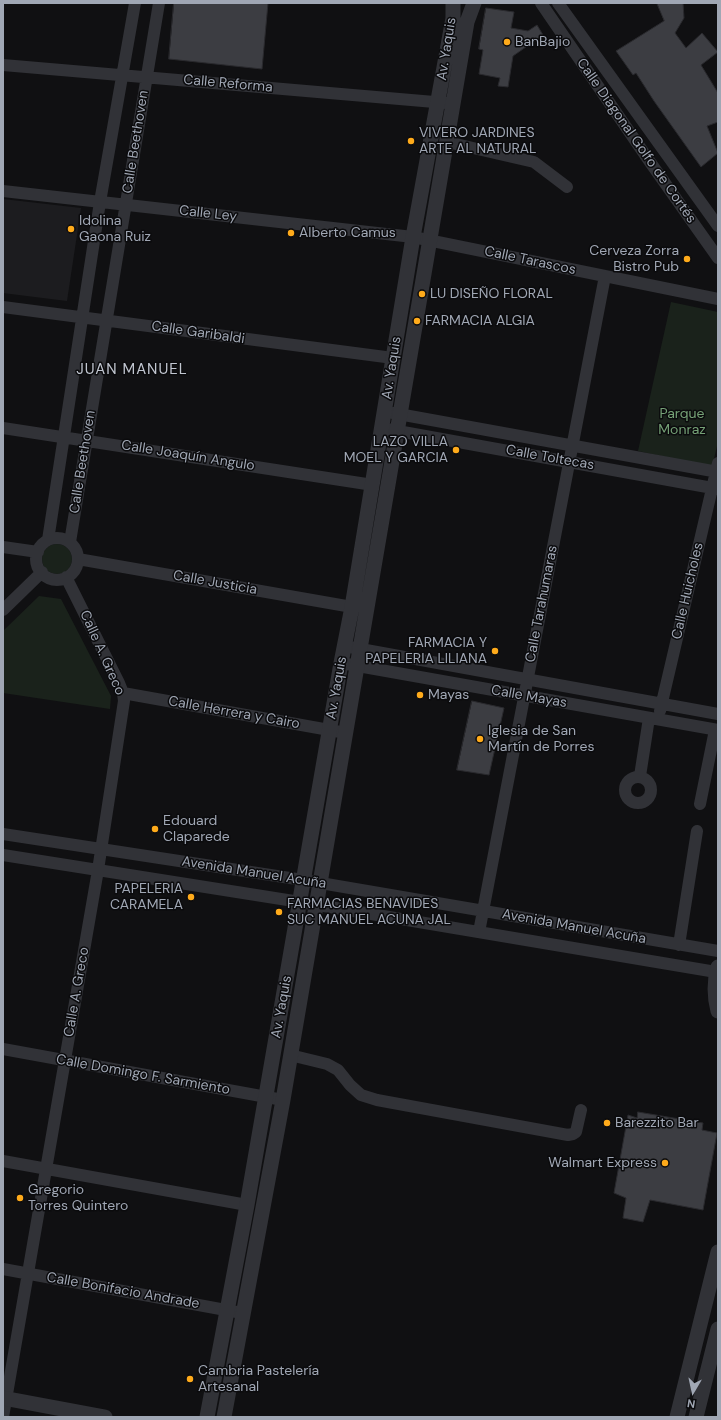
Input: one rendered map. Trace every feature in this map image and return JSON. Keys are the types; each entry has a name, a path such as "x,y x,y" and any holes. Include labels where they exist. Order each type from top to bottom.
{"street":[{"name":"Calle Beethoven","path":"48,540 100,202 135,3"},
{"name":"Calle Beethoven","path":"70,542 159,3"},
{"name":"Av. Yaquis","path":"207,1417 247,1205 329,730 352,607 413,237 453,18 454,3"},
{"name":"Av. Yaquis","path":"224,1417 242,1313 283,1100 467,22 474,3"},
{"name":"Calle Diagonal Golfo de Cortés","path":"541,3 718,258"},
{"name":"Calle Diagonal Golfo de Cortés","path":"558,3 718,226"},
{"name":"Calle Reforma","path":"3,65 453,103"},
{"path":"446,142 534,162 567,187"},
{"name":"Calle Ley","path":"3,192 126,204 413,237"},
{"name":"Calle Tarascos","path":"413,237 718,299"},
{"name":"Calle Tarahumaras","path":"479,932 605,276"},
{"name":"Calle Garibaldi","path":"3,307 393,358"},
{"name":"Calle Toltecas","path":"385,411 572,445 717,469"},
{"name":"Calle Joaquín Angulo","path":"3,428 373,484"},
{"name":"Calle Toltecas","path":"381,428 715,489"},
{"name":"Calle Huicholes","path":"640,776 653,719 661,704 715,489 717,469"},
{"path":"58,538 70,542 76,550 78,559 75,570 66,577 56,579 53,579 42,572 37,562 38,552 41,545 48,540 58,538"},
{"path":"3,546 38,552"},
{"name":"Calle Justicia","path":"78,559 352,607"},
{"path":"3,610 42,572"},
{"name":"Calle A. Greco","path":"3,1417 5,1398 29,1274 102,850 124,701 119,683 66,577"},
{"name":"Calle Mayas","path":"344,646 718,714"},
{"name":"Calle Mayas","path":"341,663 717,730"},
{"name":"Calle Herrera y Cairo","path":"123,693 346,733"},
{"path":"700,804 717,730"},
{"path":"679,944 697,831"},
{"name":"Avenida Manuel Acuña","path":"3,834 303,880 718,951"},
{"name":"Avenida Manuel Acuña","path":"3,854 717,970"},
{"path":"717,970 715,986 718,1011"},
{"name":"Calle Domingo F. Sarmiento","path":"3,1050 283,1100"},
{"path":"290,1055 327,1064 338,1070 350,1085 361,1095 377,1100 568,1135 576,1132 581,1110"},
{"path":"3,1160 247,1205"},
{"path":"677,1417 718,1252"},
{"name":"Calle Bonifacio Andrade","path":"3,1269 242,1313"},
{"path":"696,1417 718,1329"},
{"path":"5,1398 105,1417"}],"shaded area":[{"path":"3,199 81,208 67,301 3,293"}],"green space":[{"name":"Parque Monraz","path":"671,302 718,312 718,442 712,467 638,451"},
{"path":"57,544 63,545 71,553 71,565 63,573 57,574 51,573 43,565 42,559 43,553 51,545"},
{"path":"39,596 61,599 111,696 110,709 3,693 3,631"}],"building":[{"path":"174,3 268,3 262,69 169,59"},
{"path":"657,3 683,3 684,18 675,33 686,48 702,33 718,52 701,65 718,93 718,122 707,126 718,153 701,167 636,73 633,75 616,51 664,21"},
{"name":"BanBajio","path":"486,8 514,12 511,28 528,31 537,25 543,35 513,56 508,87 498,86 500,78 479,74 483,50 479,49"},
{"name":"Iglesia de San Martín de Porres","path":"472,701 504,708 489,775 457,770"},
{"name":"Walmart Express","path":"638,1112 703,1123 702,1130 717,1133 703,1210 650,1200 643,1222 623,1218 626,1198 614,1193 628,1115 637,1118"}],"place":[{"name":"BanBajio","path":"507,42"},
{"name":"VIVERO JARDINES ARTE AL NATURAL","path":"411,141"},
{"name":"Idolina Gaona Ruiz","path":"71,229"},
{"name":"Alberto Camus","path":"291,233"},
{"name":"Cerveza Zorra Bistro Pub","path":"687,259"},
{"name":"LU DISEÑO FLORAL","path":"422,294"},
{"name":"FARMACIA ALGIA","path":"417,321"},
{"name":"LAZO VILLA MOEL Y GARCIA","path":"456,450"},
{"name":"FARMACIA Y PAPELERIA LILIANA","path":"495,651"},
{"name":"Mayas","path":"420,695"},
{"name":"Iglesia de San Martín de Porres","path":"480,739"},
{"name":"Edouard Claparede","path":"155,829"},
{"name":"PAPELERIA CARAMELA","path":"191,897"},
{"name":"FARMACIAS BENAVIDES SUC MANUEL ACUNA JAL","path":"279,912"},
{"name":"Barezzito Bar","path":"607,1123"},
{"name":"Walmart Express","path":"665,1163"},
{"name":"Gregorio Torres Quintero","path":"20,1198"},
{"name":"Cambria Pastelería Artesanal","path":"190,1379"}],"district":[{"name":"JUAN MANUEL","path":"132,370"}]}
